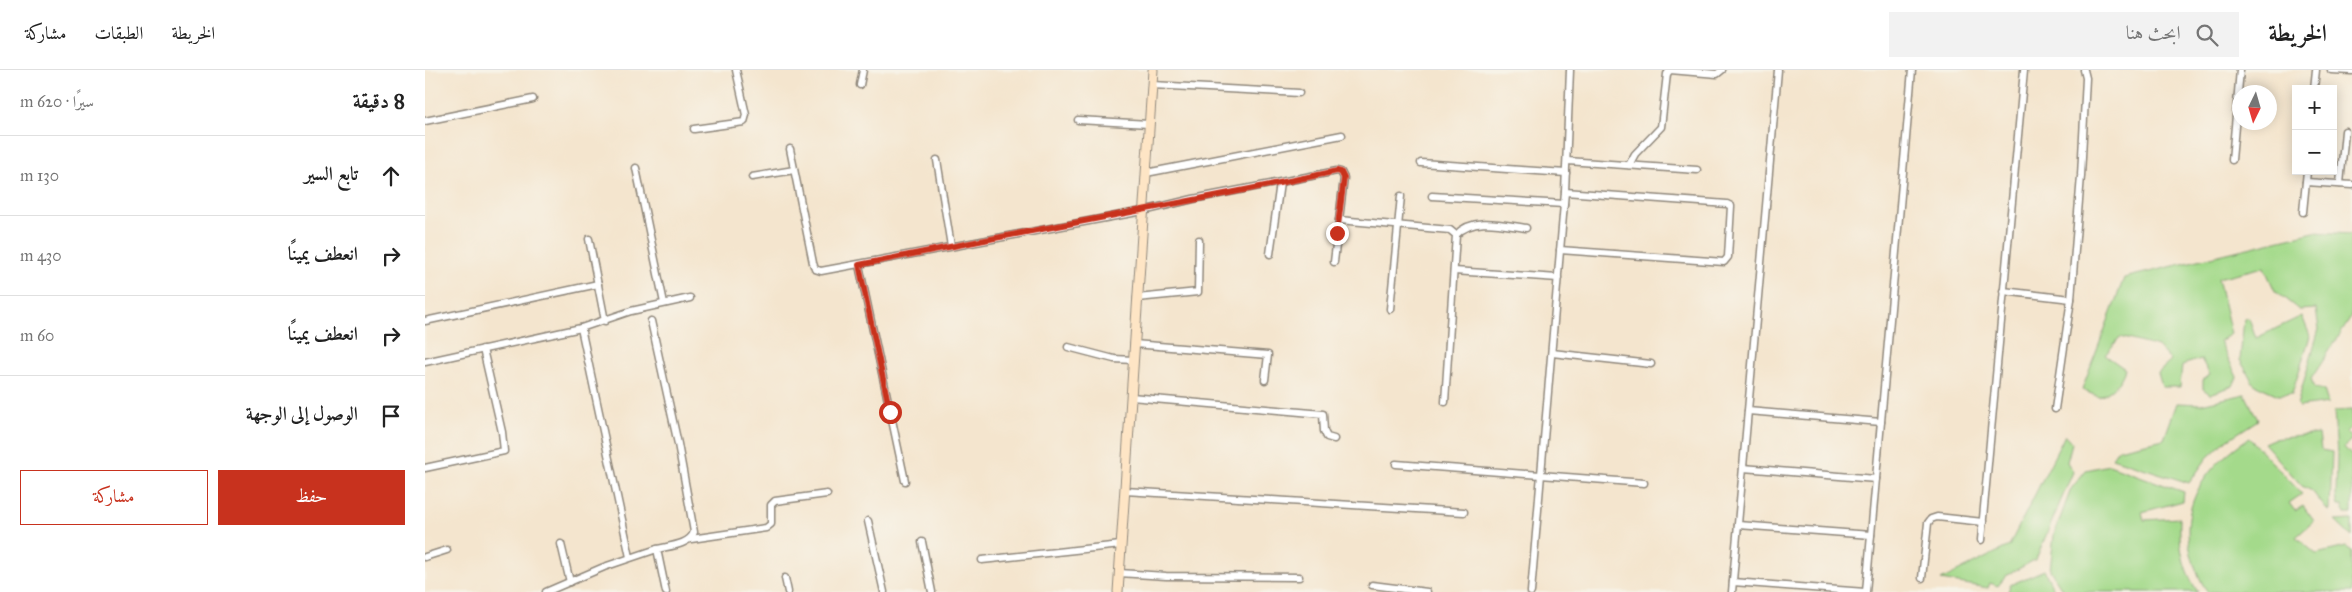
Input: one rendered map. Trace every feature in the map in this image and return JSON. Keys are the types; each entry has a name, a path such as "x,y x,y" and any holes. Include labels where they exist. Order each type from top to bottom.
{"main road":[{"path":"1118,592 1153,70"}],"street":[{"path":"694,129 744,122 746,115 736,70"},
{"path":"860,85 863,70"},
{"path":"1531,592 1561,250 1567,161 1569,70"},
{"path":"1629,165 1635,154 1661,126 1667,74 1670,70 1717,74 1722,70"},
{"path":"1732,592 1778,70"},
{"path":"1733,582 1866,592 1911,70"},
{"path":"1981,540 2024,70"},
{"path":"2055,409 2071,299 2082,166 2086,78 2084,70"},
{"path":"2232,160 2240,70"},
{"path":"2314,85 2316,70"},
{"path":"2331,70 2352,71"},
{"path":"1152,86 1299,93"},
{"path":"425,121 533,99"},
{"path":"1078,120 1149,124"},
{"path":"2340,184 2345,131"},
{"path":"1146,173 1342,135"},
{"path":"790,149 815,269 828,271 951,246 1143,211 1193,199 1341,172 1344,178 1334,262"},
{"path":"937,160 951,246"},
{"path":"1567,161 1697,170"},
{"path":"1421,163 1566,173"},
{"path":"637,168 664,303"},
{"path":"752,177 794,170"},
{"path":"2303,212 2307,175"},
{"path":"2306,182 2352,185"},
{"path":"1270,254 1280,184"},
{"path":"1561,250 1724,262 1728,257 1732,214 1731,206 1727,204 1565,192"},
{"path":"1390,309 1401,196"},
{"path":"1432,196 1564,204"},
{"path":"1339,220 1450,230 1456,235"},
{"path":"1445,402 1456,235 1463,228 1474,224 1526,228"},
{"path":"589,239 605,321"},
{"path":"1137,298 1198,292 1199,240"},
{"path":"859,265 905,480"},
{"path":"1454,271 1558,278"},
{"path":"425,321 598,284"},
{"path":"2003,291 2071,299"},
{"path":"425,362 581,328 631,311 690,298"},
{"path":"651,321 678,444 694,532 691,539"},
{"path":"581,328 630,557"},
{"path":"1134,344 1268,355 1265,380"},
{"path":"1068,347 1115,359 1133,360"},
{"path":"425,468 504,451 502,432 483,349"},
{"path":"1552,353 1651,364"},
{"path":"1131,397 1323,414 1324,431 1327,437 1334,439"},
{"path":"1748,411 1881,422"},
{"path":"1396,464 1644,483"},
{"path":"1743,468 1876,479"},
{"path":"1125,491 1464,512"},
{"path":"546,592 630,557 691,539 765,528 771,524 771,506 775,501 827,494"},
{"path":"1922,578 1928,523 1931,519 1937,517 1983,522"},
{"path":"868,521 884,592"},
{"path":"1738,525 1871,535"},
{"path":"921,542 932,592"},
{"path":"561,544 570,582"},
{"path":"982,560 1121,545"},
{"path":"657,549 666,592"},
{"path":"425,557 447,550"},
{"path":"1119,574 1299,577"},
{"path":"785,578 788,592"},
{"path":"1372,585 1427,592"}],"green space":[{"path":"2314,232 2352,234 2352,316 2311,379 2314,388 2324,390 2328,403 2299,407 2297,405 2319,329 2316,309 2299,310 2275,291 2264,267 2218,278 2231,334 2220,341 2237,377 2233,386 2210,394 2203,389 2203,380 2210,375 2201,359 2182,365 2180,387 2162,387 2158,373 2171,361 2158,347 2120,337 2105,355 2125,369 2118,382 2112,389 2099,397 2082,390 2124,278"},
{"path":"2302,316 2310,336 2292,394 2278,395 2254,384 2240,360 2244,319 2249,318 2256,338"},
{"path":"2245,394 2258,420 2224,442 2207,458 2189,483 2112,458 2118,449 2164,439 2177,403 2201,404"},
{"path":"2352,410 2352,426 2346,432 2352,439 2344,447 2352,456 2352,514 2345,514 2342,506 2338,506 2336,496 2337,454 2334,411"},
{"path":"2319,434 2321,450 2332,452 2330,511 2327,510 2312,491 2302,486 2264,443 2273,439"},
{"path":"2065,435 2072,443 2067,462 2073,472 2036,559 2006,576 1998,586 1990,583 1988,588 1941,580 2009,546"},
{"path":"2249,438 2302,494 2289,503 2295,511 2303,506 2314,521 2296,537 2316,554 2346,547 2352,551 2352,592 2207,592 2196,569 2190,546 2188,525 2192,506 2200,487 2212,470 2228,453"},
{"path":"2109,465 2184,492 2183,501 2142,512 2144,520 2180,518 2180,538 2185,565 2198,592 2064,592 2050,570 2054,535 2071,489 2086,470"},
{"path":"2352,520 2352,537 2335,521"},
{"path":"2044,570 2055,592 2008,592 2010,585"}],"route":[{"path":"890,412 859,265 1143,211 1193,199 1280,184 1337,171 1341,172 1344,178 1337,233"}]}
